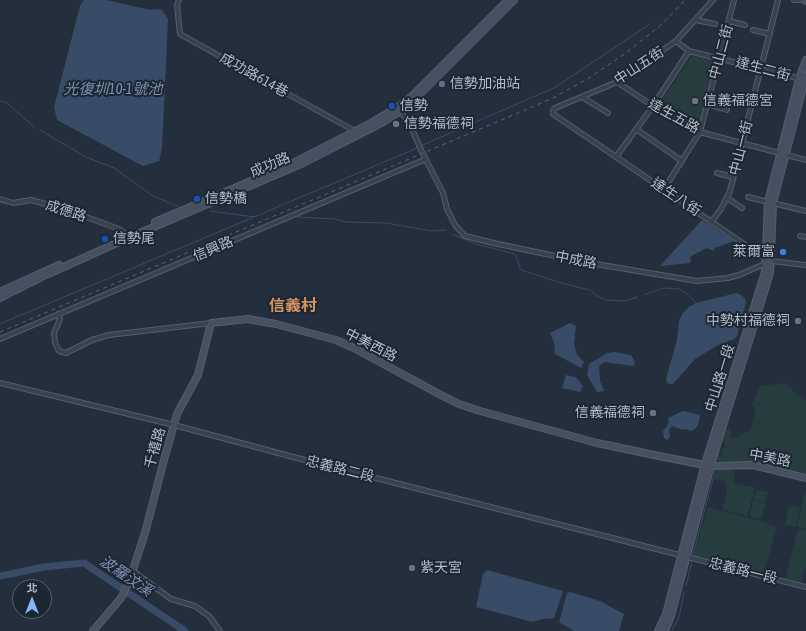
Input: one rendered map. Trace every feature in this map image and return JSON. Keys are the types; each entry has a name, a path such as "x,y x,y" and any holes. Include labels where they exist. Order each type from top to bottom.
{"street":[{"name":"成功路614巷","path":"179,0 177,5 180,34 355,134"},
{"name":"成功路","path":"399,109 508,0"},
{"name":"成功路","path":"0,298 177,212 291,164 355,134 399,109 434,81 514,0"},
{"name":"中山五街","path":"553,112 555,108 616,82 676,41 713,0"},
{"name":"中山二街","path":"664,189 700,132 734,0"},
{"name":"中山一街","path":"712,221 721,209 730,191 778,0"},
{"path":"794,0 804,0"},
{"path":"696,20 715,24"},
{"path":"729,21 745,25"},
{"path":"753,30 770,34"},
{"name":"達生二街","path":"676,41 689,51 804,79"},
{"path":"616,157 653,106 689,51"},
{"name":"中山路一段","path":"658,631 666,614 725,409 769,276 768,261 771,203 804,79 806,60"},
{"name":"達生五路","path":"616,82 653,106 700,132 806,160"},
{"path":"582,97 608,113"},
{"path":"707,104 726,110"},
{"name":"中成路","path":"399,109 409,122 443,193 447,209 455,225 465,236 473,239 584,262 696,282 739,275 768,261"},
{"name":"達生八街","path":"553,112 555,116 712,221 768,261 806,265"},
{"path":"636,129 682,161"},
{"name":"信興路","path":"0,339 426,159"},
{"path":"717,173 734,177"},
{"path":"727,198 742,208"},
{"path":"748,198 806,211"},
{"name":"成德路","path":"0,199 13,203 31,200 70,211 119,229 127,236"},
{"name":"成功路","path":"0,292 127,236"},
{"path":"800,236 806,237"},
{"name":"中美西路","path":"58,314 60,320 54,333 54,343 59,351 66,352 92,340 109,335 248,319 276,324 345,344 439,394 480,411 597,442 708,465"},
{"name":"千禧路","path":"93,631 121,598 129,582 145,533 177,414 198,375 211,323"},
{"name":"忠義路二段","path":"0,383 174,425 297,458 683,556"},
{"name":"中美路","path":"708,465 753,465 806,478"},
{"name":"中山路一段","path":"665,631 671,616 683,556"},
{"name":"忠義路一段","path":"683,556 806,587"},
{"path":"133,571 171,599 195,606 209,616 220,631"}],"green space":[{"path":"692,55 716,62 698,127 659,105"},
{"path":"784,383 806,401 806,475 752,463 718,461 716,458 717,453 720,453 722,457 721,451 725,447 723,439 725,429 730,429 731,439 750,431 756,409 752,405 758,391 757,389 760,386"},
{"path":"717,469 735,470 734,483 755,488 747,516 722,509 727,491 724,481 714,479"},
{"path":"806,489 806,529 797,526"},
{"path":"756,490 768,492 764,502 754,499"},
{"path":"753,500 766,503 761,519 750,516"},
{"path":"789,505 800,507 796,527 785,524"},
{"path":"708,507 777,526 763,576 729,567 720,562 694,556"},
{"path":"799,529 806,531 806,566 801,584 785,579"}],"water":[{"name":"光復圳10-1號池","path":"84,0 106,0 150,10 162,10 168,19 162,149 159,161 143,166 57,120 54,107 80,6"},
{"path":"702,220 734,241 715,248 713,251 707,248 691,256 690,263 660,266"},
{"path":"737,293 745,298 746,303 737,336 734,339 718,345 695,359 673,384 667,383 666,379 677,340 679,321 683,313 696,303"},
{"path":"570,323 576,326 574,343 577,355 584,362 581,368 555,354 554,343 550,333"},
{"path":"615,352 631,355 635,362 634,366 604,362 599,366 600,381 604,391 597,392 587,375 589,364 607,353"},
{"path":"566,375 575,377 580,382 583,386 580,392 562,388"},
{"path":"683,411 700,415 698,425 691,431 672,426 669,430 670,437 667,440 664,438 663,431 669,423 668,418"},
{"path":"487,570 563,591 554,618 542,619 533,622 476,607 483,574"},
{"path":"570,592 600,601 624,614 619,631 574,631 559,622 567,593"}],"waterway":[{"path":"423,145 556,87 650,24"},
{"path":"0,101 7,103 34,127"},
{"path":"40,130 86,157 114,168 153,196 180,207"},
{"path":"211,211 254,217 417,148"},
{"path":"0,324 254,217"},
{"path":"297,217 336,219 345,222 386,223 432,231 446,230"},
{"path":"452,234 476,244 515,254 520,269 565,284 590,290 597,296 606,300 626,301 637,297"},
{"path":"644,295 664,288 679,289 686,293 696,303"},
{"path":"693,555 715,471"},
{"path":"686,586 692,561"},
{"name":"波羅汶溪","path":"0,576 44,567 84,563 185,631"},
{"path":"672,630 679,617 684,592"}],"railway":[{"path":"0,332 551,99 589,78 626,53 662,24 685,0"}],"place":[{"name":"信勢加油站","path":"442,84"},
{"name":"信義福德宮","path":"695,101"},
{"name":"信勢","path":"392,106"},
{"name":"信勢福德祠","path":"396,124"},
{"name":"信勢橋","path":"197,199"},
{"name":"信勢尾","path":"105,239"},
{"name":"萊爾富","path":"783,252"},
{"name":"中勢村福德祠","path":"798,321"},
{"name":"信義福德祠","path":"653,413"},
{"name":"紫天宮","path":"412,568"}],"district":[{"name":"信義村","path":"293,306"}]}
